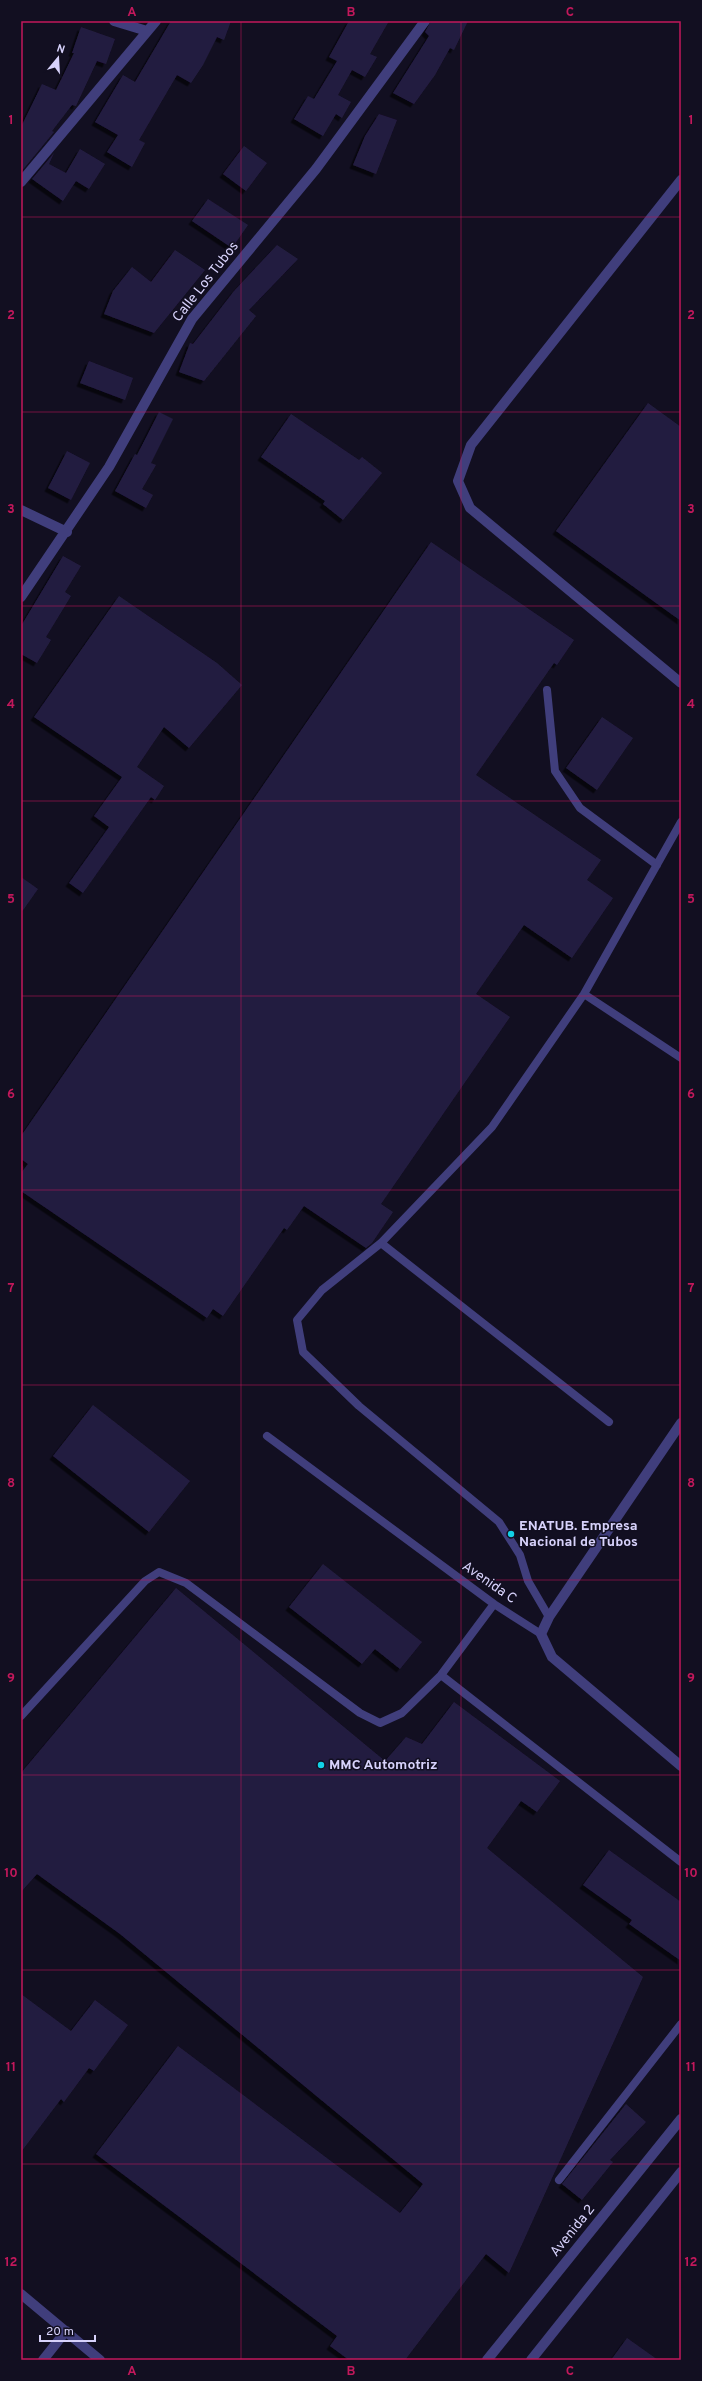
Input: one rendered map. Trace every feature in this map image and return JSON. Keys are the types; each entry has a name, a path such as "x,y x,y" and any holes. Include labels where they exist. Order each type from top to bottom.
{"street":[{"path":"114,21 147,31"},
{"path":"21,182 156,21"},
{"name":"Calle Los Tubos","path":"21,597 67,532 109,467 192,319 316,169 425,21"},
{"path":"681,180 471,445 458,481 470,508 681,683"},
{"path":"21,510 67,532"},
{"path":"681,1423 549,1617 541,1634 552,1657 681,1766"},
{"name":"Avenida 2","path":"487,2360 681,2119"},
{"path":"532,2360 681,2172"},
{"path":"21,2294 100,2360"},
{"path":"43,2360 66,2331"}],"lane":[{"path":"547,690 556,771 580,808 657,865"},
{"path":"549,1617 528,1581 520,1555 499,1522 360,1406 303,1352 297,1320 322,1290 381,1243 492,1128 584,994 681,822"},
{"path":"584,994 681,1058"},
{"path":"381,1243 609,1422"},
{"name":"Avenida C","path":"267,1436 494,1604 541,1634"},
{"path":"21,1716 145,1581 159,1572 186,1583 360,1714 380,1723 402,1713 441,1675 494,1604"},
{"path":"441,1675 681,1862"},
{"path":"559,2180 681,2024"}],"building":[{"path":"171,21 231,21 224,40 217,37 203,65 191,83 177,75 139,140 145,143 132,167 107,152 118,135 95,122 123,75 135,82"},
{"path":"349,21 389,21 370,54 377,57 365,77 352,70 338,95 351,102 342,118 336,114 323,136 294,119 308,96 314,99 337,61 329,57"},
{"path":"431,21 468,21 454,50 450,48 435,75 414,104 393,93 429,36 425,32"},
{"path":"81,27 115,39 106,64 97,61 76,106 72,105 52,131 54,132 21,172 21,127 42,84 56,90 74,53 72,53"},
{"path":"379,114 397,120 376,174 353,165 365,136"},
{"path":"244,146 267,163 246,191 223,174"},
{"path":"80,149 105,164 89,189 76,181 63,201 32,179 54,153 49,164 66,173"},
{"path":"208,199 248,225 232,248 192,221"},
{"path":"277,245 298,259 249,310 256,316 204,381 179,372 190,343 193,344 234,291"},
{"path":"175,250 205,270 154,333 104,314 113,291 132,267 151,282"},
{"path":"89,361 133,378 125,400 80,383"},
{"path":"648,403 681,427 681,621 556,531"},
{"path":"159,412 173,419 151,463 156,465 142,489 153,495 146,508 115,491 135,454 137,455"},
{"path":"291,414 359,460 362,457 382,473 343,520 323,504 325,501 261,457"},
{"path":"67,451 90,463 71,500 48,488"},
{"path":"431,542 574,640 557,665 554,663 476,775 601,860 587,880 613,898 572,958 524,925 476,994 510,1017 381,1204 393,1212 372,1243 366,1248 304,1206 287,1230 284,1228 223,1316 213,1309 207,1318 21,1191 21,1173 28,1164 21,1159 21,1136"},
{"path":"63,556 81,566 65,592 71,596 46,637 51,640 37,663 21,654 21,626"},
{"path":"119,596 217,663 242,685 189,748 164,727 137,767 164,786 155,800 151,797 83,893 69,883 109,827 94,816 122,777 34,717"},
{"path":"602,717 633,738 597,790 566,768"},
{"path":"21,877 38,889 21,913"},
{"path":"93,1405 190,1481 149,1532 53,1456"},
{"path":"323,1564 422,1642 400,1669 375,1649 362,1664 289,1607"},
{"path":"176,1588 385,1761 406,1737 422,1744 454,1702 560,1781 537,1812 521,1801 487,1848 643,1977 509,2273 486,2254 405,2360 349,2360 330,2346 337,2336 96,2154 178,2046 400,2213 423,2184 120,1934 37,1874 21,1892 21,1773"},
{"path":"609,1850 681,1902 681,1961 629,1924 632,1920 583,1885"},
{"path":"21,1994 71,2031 95,2000 128,2025 94,2071 89,2068 64,2102 61,2099 21,2152"},
{"path":"626,2104 646,2122 610,2160 613,2162 582,2200 562,2184"},
{"path":"627,2338 658,2360 611,2360"}],"place":[{"name":"ENATUB. Empresa Nacional de Tubos","path":"511,1534"},
{"name":"MMC Automotriz","path":"321,1765"}]}
